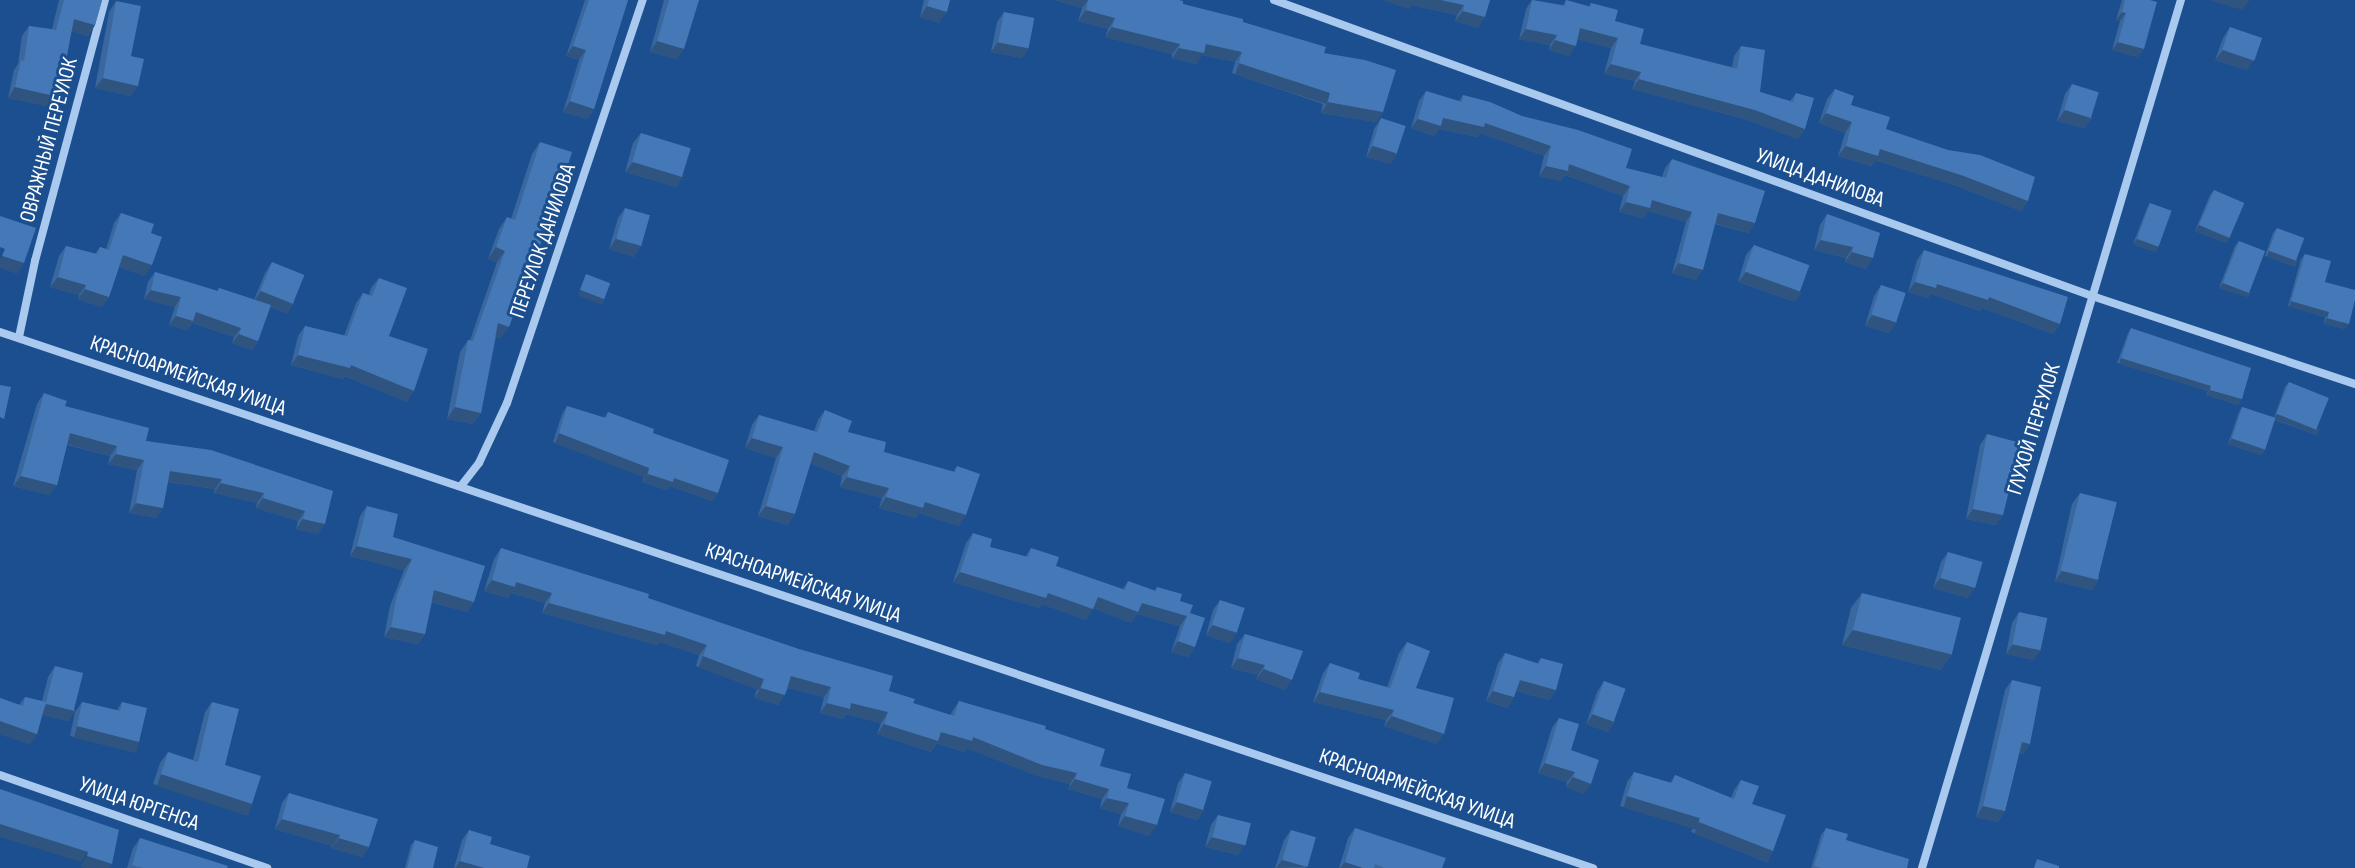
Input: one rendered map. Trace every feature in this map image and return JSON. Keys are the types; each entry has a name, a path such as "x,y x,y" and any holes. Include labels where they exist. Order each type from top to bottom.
{"street":[{"name":"ОВРАЖНЫЙ ПЕРЕУЛОК","path":"19,337 35,261 105,0"},
{"name":"ПЕРЕУЛОК ДАНИЛОВА","path":"461,486 479,463 507,403 643,0"},
{"name":"УЛИЦА ДАНИЛОВА","path":"1274,0 2092,296 2355,384"},
{"name":"ГЛУХОЙ ПЕРЕУЛОК","path":"1922,868 2181,0"},
{"name":"КРАСНОАРМЕЙСКАЯ УЛИЦА","path":"0,332 1593,868"},
{"name":"УЛИЦА ЮРГЕНСА","path":"0,775 267,868"}],"building":[{"path":"64,0 102,0 95,25 74,19 59,97 15,87 21,60 24,61 29,26 56,30"},
{"path":"589,0 628,0 594,109 570,101 586,50 573,46"},
{"path":"669,0 699,0 684,49 657,41"},
{"path":"929,0 950,0 947,12 927,6"},
{"path":"1088,0 1179,0 1183,4 1243,19 1243,22 1326,47 1324,53 1365,60 1396,70 1383,112 1328,102 1330,93 1239,63 1242,52 1206,44 1204,53 1112,27 1115,18 1086,10"},
{"path":"1441,0 1490,0 1485,17 1463,11 1464,5"},
{"path":"1532,0 1565,6 1566,0 1618,10 1615,21 1644,29 1640,44 1737,69 1741,46 1765,50 1760,92 1793,102 1796,93 1814,98 1805,129 1755,110 1639,79 1641,72 1611,64 1618,38 1580,28 1576,46 1555,40 1557,35 1526,29"},
{"path":"2125,0 2157,2 2144,49 2118,42 2126,13 2122,12"},
{"path":"116,1 141,6 131,56 144,59 138,86 103,78"},
{"path":"1004,12 1034,18 1029,48 998,42"},
{"path":"2230,27 2262,38 2254,61 2222,50"},
{"path":"2072,84 2099,92 2091,118 2064,110"},
{"path":"1835,89 1854,96 1851,105 1890,117 1886,129 1948,150 1980,155 2035,177 2028,201 1880,149 1878,156 1846,146 1852,122 1826,113"},
{"path":"1426,91 1462,102 1463,95 1490,102 1522,116 1578,130 1632,149 1626,168 1666,178 1672,159 1765,191 1755,223 1718,213 1703,270 1679,263 1692,212 1652,200 1650,208 1626,202 1630,186 1569,164 1568,171 1546,166 1551,146 1485,123 1484,127 1443,118 1441,126 1418,119"},
{"path":"1381,118 1406,126 1397,154 1372,146"},
{"path":"641,133 691,148 682,177 632,162"},
{"path":"540,142 572,152 554,209 509,327 498,323 481,413 455,407 468,340 473,341 505,251 496,247 507,217 515,220"},
{"path":"2214,190 2244,203 2230,238 2199,225"},
{"path":"2150,203 2172,211 2159,247 2137,239"},
{"path":"625,208 650,215 641,246 616,239"},
{"path":"121,213 154,224 151,233 162,237 152,265 123,255 109,297 85,289 86,285 58,277 66,246 97,254 100,247 109,250"},
{"path":"1827,214 1880,233 1873,258 1852,252 1853,247 1821,240"},
{"path":"0,216 36,228 24,263 2,256 5,249 0,247"},
{"path":"2277,228 2304,238 2296,260 2269,251"},
{"path":"2239,241 2265,251 2249,293 2223,283"},
{"path":"1754,245 1809,265 1800,291 1744,271"},
{"path":"1924,250 2068,297 2060,324 1989,297 1988,300 1937,284 1936,288 1915,282"},
{"path":"2305,254 2331,261 2325,282 2355,290 2349,324 2327,318 2329,312 2291,301"},
{"path":"272,262 304,275 293,304 260,291"},
{"path":"155,272 271,305 258,341 239,334 241,328 196,312 193,321 176,316 181,297 151,290"},
{"path":"586,274 610,283 604,299 580,290"},
{"path":"379,278 407,288 389,336 428,349 414,391 351,365 350,368 298,355 305,326 347,336 363,293 372,296"},
{"path":"1881,285 1906,293 1896,323 1871,314"},
{"path":"2131,328 2251,368 2242,399 2121,358"},
{"path":"2289,382 2329,398 2316,430 2276,414"},
{"path":"0,385 11,387 4,419 0,417"},
{"path":"44,393 67,401 65,406 149,428 146,441 211,450 333,491 325,524 303,519 305,511 263,498 264,493 221,483 222,479 170,471 163,508 136,503 144,460 116,454 117,446 70,433 57,485 21,476"},
{"path":"567,406 606,418 608,412 654,429 653,433 729,460 718,493 674,478 673,482 648,474 649,468 559,433"},
{"path":"2242,407 2275,418 2265,449 2232,438"},
{"path":"825,410 852,421 848,432 886,442 884,452 955,472 957,466 980,474 966,515 925,502 923,508 886,497 889,488 847,477 850,466 814,452 795,514 766,506 783,447 752,438 759,415 817,432"},
{"path":"1987,434 2021,443 2003,515 1973,509"},
{"path":"2080,493 2117,502 2098,580 2061,571"},
{"path":"367,506 398,514 393,537 485,566 474,602 434,590 425,634 391,627 397,595 412,559 357,546"},
{"path":"973,533 992,539 990,547 1028,557 1031,548 1059,557 1056,566 1125,590 1128,581 1156,591 1157,587 1182,594 1180,601 1193,605 1190,613 1205,618 1195,647 1178,641 1187,616 1142,603 1138,612 1098,597 1093,609 1048,593 1046,598 960,572"},
{"path":"501,548 649,594 648,598 799,649 893,676 889,691 915,699 913,703 954,716 959,701 1046,726 1045,729 1105,749 1100,766 1131,774 1127,788 1165,799 1157,825 1125,816 1129,803 1107,798 1109,789 1075,779 1077,773 1042,765 973,737 972,741 941,732 938,741 884,724 888,712 851,703 850,709 827,703 831,687 791,676 785,695 761,688 764,679 703,656 707,645 666,631 665,635 549,603 552,593 516,582 515,587 492,580"},
{"path":"1948,552 1983,562 1975,588 1941,578"},
{"path":"1862,593 1961,618 1952,655 1853,630"},
{"path":"1220,600 1245,608 1237,633 1212,625"},
{"path":"2019,612 2047,618 2041,650 2012,644"},
{"path":"1245,634 1303,651 1292,680 1264,669 1265,665 1238,658"},
{"path":"1407,642 1430,651 1416,688 1454,698 1444,734 1392,716 1394,710 1320,692 1330,663 1360,673 1358,679 1390,688"},
{"path":"1505,653 1539,664 1541,658 1563,664 1556,690 1520,680 1514,697 1493,691"},
{"path":"55,666 83,673 74,711 46,704"},
{"path":"2012,680 2041,687 2030,744 2022,742 2005,811 1983,806"},
{"path":"1604,681 1626,689 1614,722 1592,714"},
{"path":"25,697 46,702 37,734 0,721 0,698 23,706"},
{"path":"82,702 120,711 122,702 147,708 139,742 77,726"},
{"path":"212,702 239,709 225,765 261,776 252,804 161,774 168,752 198,762"},
{"path":"1559,718 1579,724 1571,750 1599,760 1591,784 1573,777 1575,772 1545,763"},
{"path":"1634,772 1672,783 1675,775 1734,799 1741,780 1759,786 1752,804 1786,815 1773,851 1699,822 1700,818 1627,796"},
{"path":"1185,773 1212,781 1203,810 1176,802"},
{"path":"0,789 119,830 112,864 87,856 88,852 0,824"},
{"path":"289,793 378,819 369,847 339,838 340,835 282,819"},
{"path":"1218,815 1251,823 1245,846 1212,837"},
{"path":"1355,828 1446,858 1442,868 1384,868 1375,864 1374,868 1363,868 1345,862"},
{"path":"1826,828 1848,834 1846,840 1909,859 1907,868 1814,866"},
{"path":"469,830 492,837 490,844 530,856 527,868 485,868 460,861"},
{"path":"1291,830 1316,837 1307,867 1282,860"},
{"path":"140,838 228,866 143,868 132,865"},
{"path":"415,840 438,847 433,868 407,868"},
{"path":"2037,859 2059,866 2059,868 2034,868"}]}
